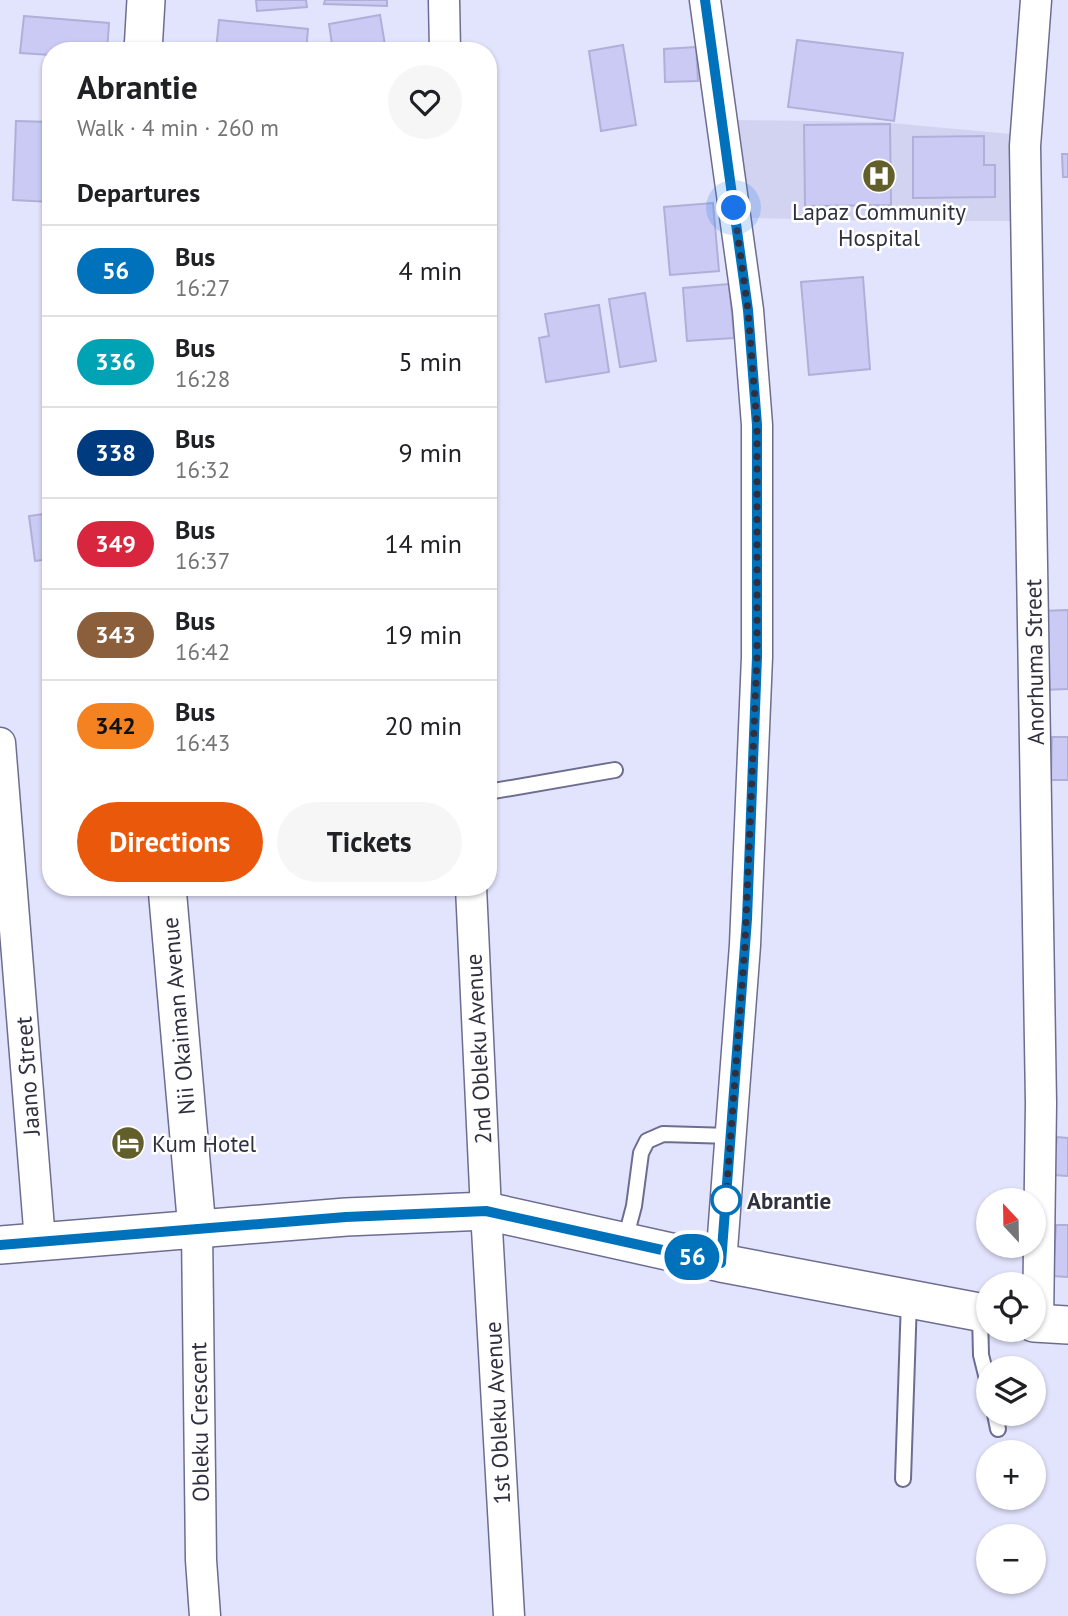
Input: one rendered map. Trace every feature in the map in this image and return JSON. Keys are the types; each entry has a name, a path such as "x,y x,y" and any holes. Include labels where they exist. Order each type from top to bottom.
{"street":[{"path":"144,42 146,0"},
{"path":"444,0 445,42"},
{"path":"705,0 748,310 757,425 757,657 745,945 721,1263"},
{"name":"Anorhuma Street","path":"1036,0 1025,146 1047,1324"},
{"name":"Jaano Street","path":"0,743 40,1241"},
{"name":"Nii Okaiman Avenue","path":"168,896 197,1229"},
{"name":"2nd Obleku Avenue","path":"471,896 486,1211"},
{"path":"0,1245 346,1217 486,1211 721,1263 976,1312"},
{"name":"1st Obleku Avenue","path":"486,1211 509,1616"},
{"name":"Obleku Crescent","path":"197,1229 201,1560 205,1616"}],"lane":[{"path":"497,790 615,770"},
{"path":"625,1242 634,1206 641,1153 648,1142 663,1134 731,1136"},
{"path":"903,1479 909,1299"}],"shaded area":[{"name":"Lapaz Community Hospital","path":"735,120 880,122 1011,134 1016,221 752,218"}],"building":[{"path":"256,0 306,0 307,7 257,11"},
{"path":"325,0 387,0 387,6 324,4"},
{"path":"380,15 384,42 332,42 329,24"},
{"path":"24,16 109,23 108,42 42,42 42,54 20,53"},
{"path":"219,20 308,29 307,42 217,42"},
{"path":"797,40 903,53 894,121 788,107"},
{"path":"623,45 636,125 601,131 589,51"},
{"path":"696,47 698,81 665,82 664,49"},
{"path":"16,121 42,122 42,202 13,200"},
{"path":"890,124 891,205 805,206 804,125"},
{"path":"984,136 984,165 995,165 995,197 913,198 913,137"},
{"path":"1062,154 1068,154 1068,177 1063,177"},
{"path":"713,203 719,271 670,275 664,207"},
{"path":"863,277 870,369 809,375 801,282"},
{"path":"729,284 734,338 687,341 683,288"},
{"path":"645,293 656,361 620,367 609,299"},
{"path":"599,305 609,372 546,382 539,338 549,336 545,314"},
{"path":"42,514 42,560 35,561 29,516"},
{"path":"1068,610 1068,689 1042,690 1040,611"},
{"path":"1052,737 1068,737 1068,780 1051,780"},
{"path":"1057,1137 1068,1138 1068,1176 1053,1175"},
{"path":"1056,1225 1068,1225 1068,1277 1053,1276"}],"bus line":[{"name":"56","path":"0,1245 346,1217 486,1211 721,1263 747,919 757,657 757,425 748,310 705,0"}],"place":[{"name":"Lapaz Community Hospital","path":"879,176"},
{"name":"Kum Hotel","path":"128,1143"},
{"name":"Abrantie","path":"726,1200"}],"route":[{"path":"726,1200 725,1212 745,945 757,657 757,425 748,310 734,208"}]}
